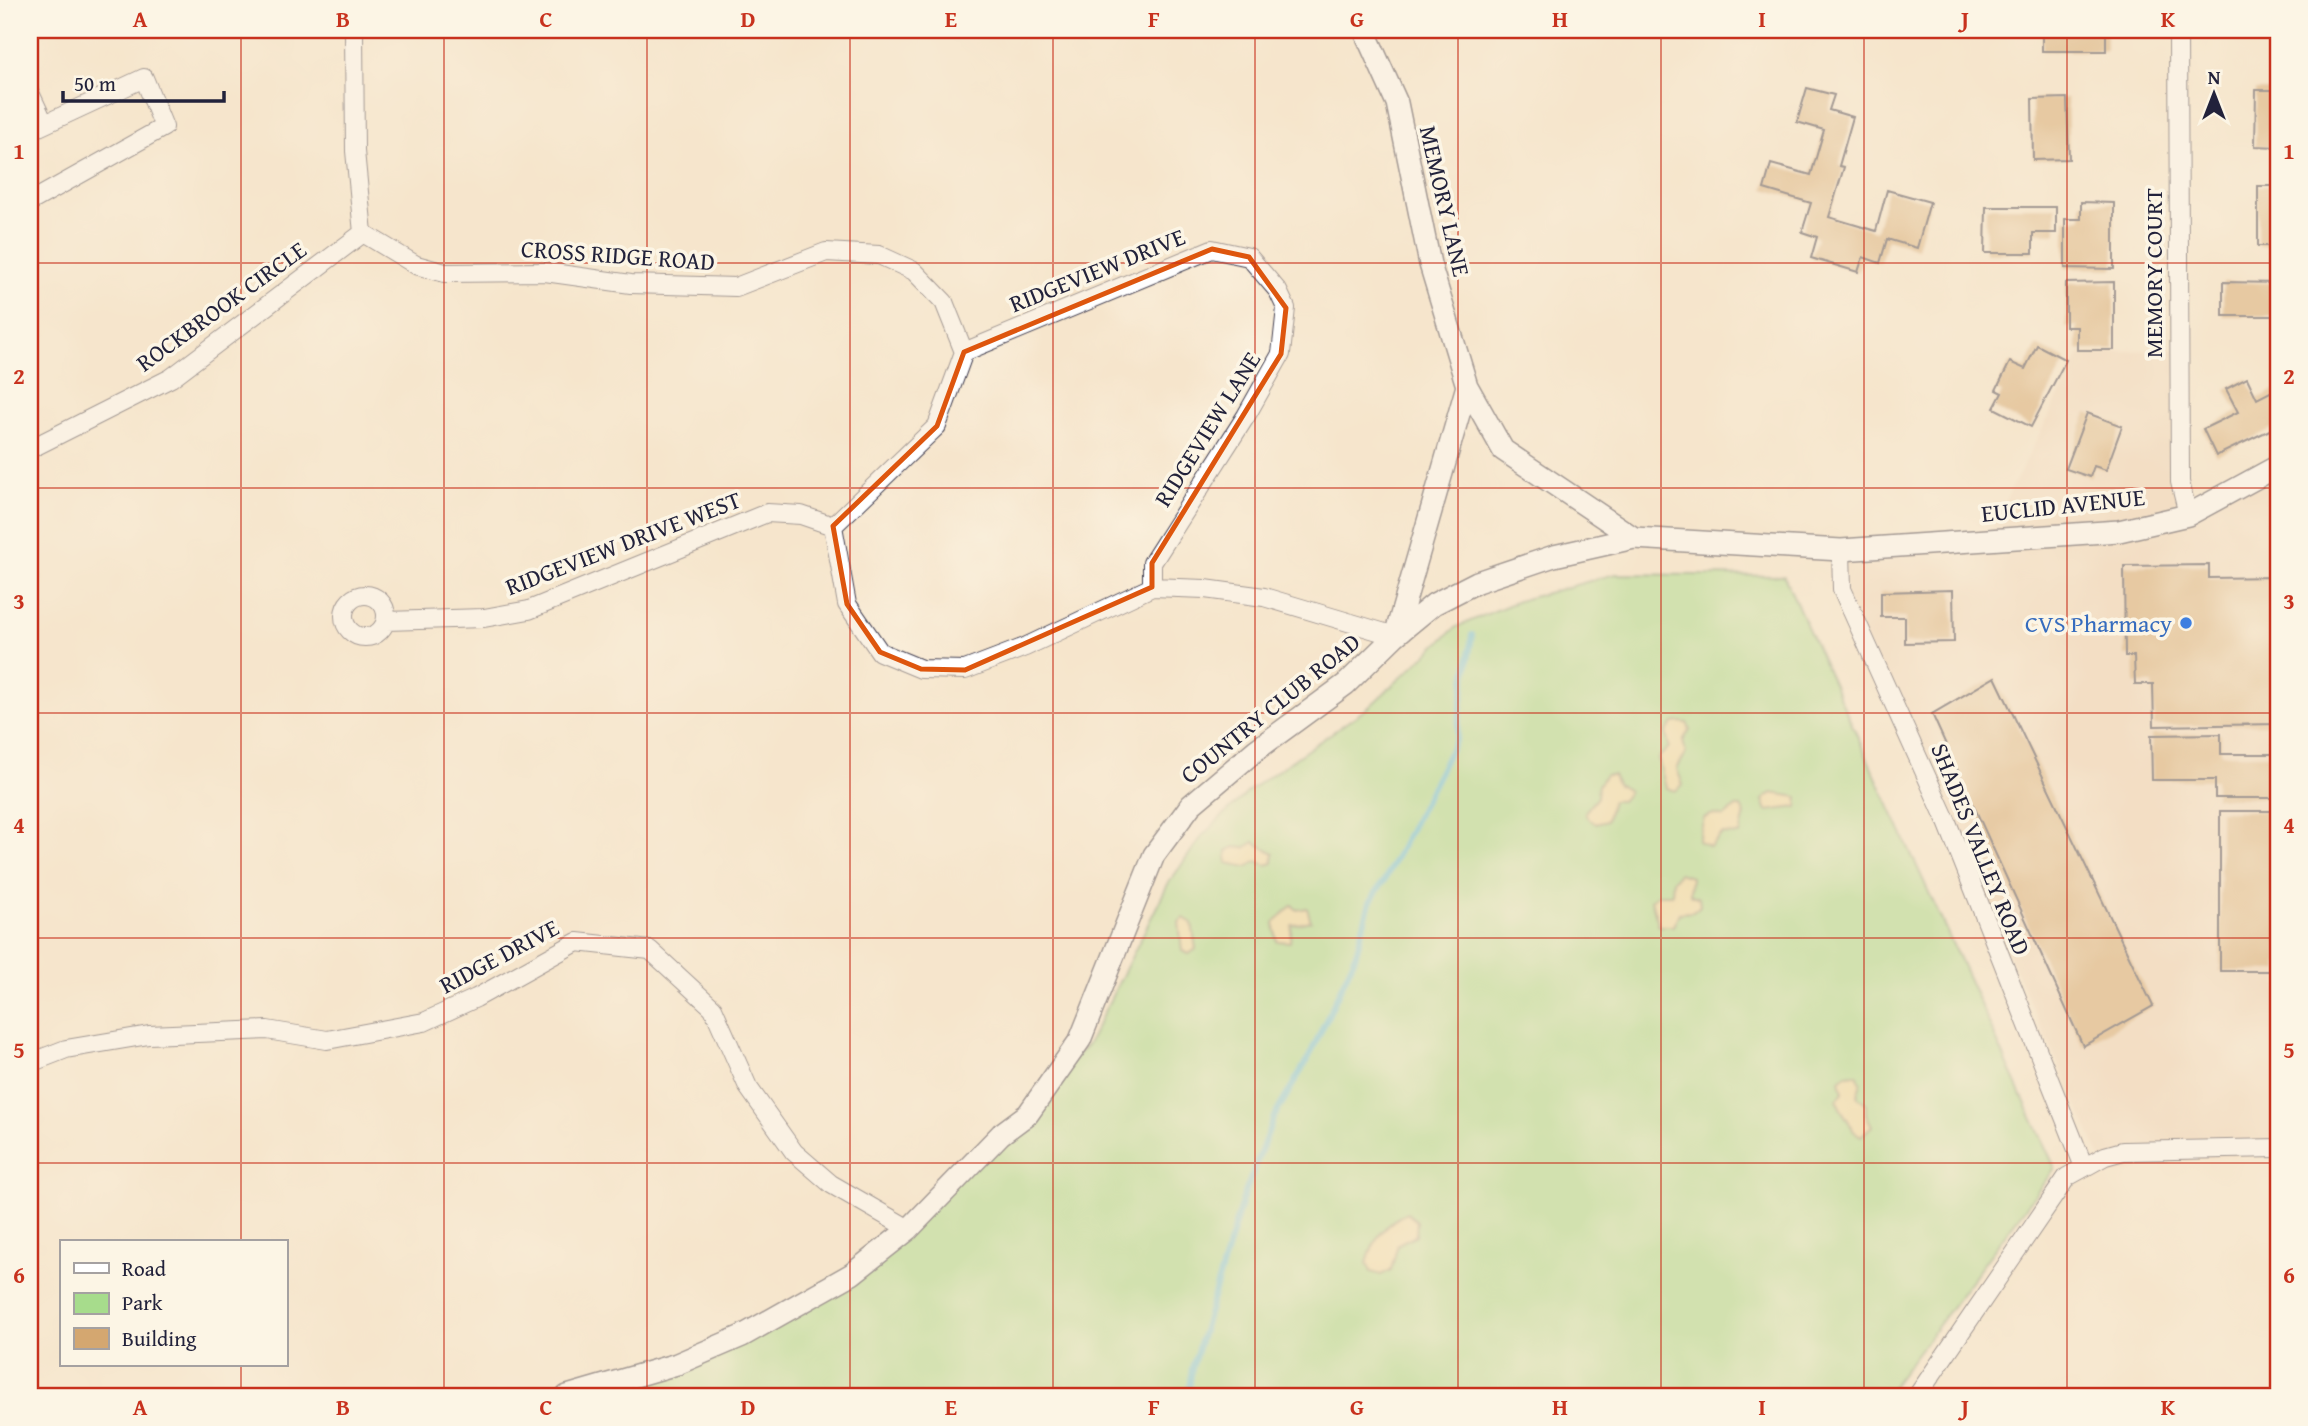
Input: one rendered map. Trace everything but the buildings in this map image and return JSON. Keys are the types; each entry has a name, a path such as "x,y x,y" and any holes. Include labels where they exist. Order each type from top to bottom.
{"street":[{"path":"354,30 355,151 363,233"},
{"name":"MEMORY LANE","path":"1364,30 1397,103 1430,264 1467,386"},
{"name":"MEMORY COURT","path":"2178,30 2180,482 2188,515"},
{"path":"30,93 37,127 144,78 164,127 30,202"},
{"name":"CROSS RIDGE ROAD","path":"363,233 415,265 445,273 545,272 631,285 736,287 826,252 879,255 914,271 944,302 964,352"},
{"name":"ROCKBROOK CIRCLE","path":"30,449 171,378 363,233"},
{"name":"RIDGEVIEW DRIVE","path":"964,352 1212,249 1249,257 1278,291"},
{"name":"RIDGEVIEW LANE","path":"1152,587 1152,563 1246,416 1282,354 1286,309 1278,291"},
{"path":"964,352 937,426 833,526 847,604 880,652 921,669 965,670 1026,647 1069,623 1152,587 1205,589 1264,597 1395,636"},
{"path":"1467,386 1503,450 1634,538"},
{"name":"COUNTRY CLUB ROAD","path":"1395,636 1467,386"},
{"name":"EUCLID AVENUE","path":"1841,550 2119,531 2188,515 2278,466"},
{"name":"RIDGEVIEW DRIVE WEST","path":"386,621 484,618 529,610 767,513 802,515 833,526"},
{"name":"COUNTRY CLUB ROAD","path":"566,1396 677,1364 742,1336 852,1274 909,1229 1001,1134 1028,1114 1080,1040 1154,855 1191,805 1256,750 1346,684 1395,636 1434,604 1477,582 1554,556 1634,538 1841,550"},
{"name":"SHADES VALLEY ROAD","path":"1841,550 1842,589 1947,822 2084,1167"},
{"name":"RIDGE DRIVE","path":"30,1063 66,1049 149,1035 267,1030 327,1040 424,1022 476,998 577,942 650,950 713,1008 748,1087 794,1152 831,1184 909,1229"},
{"path":"1917,1396 2067,1177 2123,1151 2278,1148"}],"highlighted area":[{"path":"1212,249 1249,257 1286,308 1281,354 1152,563 1152,587 965,670 921,669 880,652 847,604 833,526 937,426 964,352"}],"shaded area":[{"path":"2180,349 2188,515 2278,463 2278,1150 2168,1163 2109,1175 1842,589 1841,550 1985,540 2081,353"}],"green space":[{"path":"1615,574 1784,576 2055,1168 1885,1396 598,1396 857,1282 1088,1044 1168,884 1203,835 1251,789 1369,707 1456,627 1518,601"}],"sand":[{"path":"1673,723 1687,723 1690,729 1683,741 1686,753 1677,769 1683,785 1675,791 1666,788 1658,758 1669,747 1666,732"},
{"path":"1605,775 1613,775 1617,784 1628,791 1621,801 1612,801 1606,821 1596,824 1585,812 1597,797 1598,785"},
{"path":"1772,793 1798,797 1797,807 1767,811 1763,800"},
{"path":"1736,807 1741,807 1745,814 1740,835 1722,834 1710,847 1698,841 1704,818 1713,814 1724,817"},
{"path":"1254,842 1274,853 1273,863 1266,865 1257,861 1247,867 1227,863 1227,851 1234,847 1245,848"},
{"path":"1679,873 1691,877 1690,894 1699,898 1700,906 1693,912 1679,913 1673,926 1659,926 1651,900 1658,894 1672,894 1673,880"},
{"path":"1292,905 1297,910 1307,908 1311,921 1292,925 1290,942 1277,941 1274,923"},
{"path":"1184,918 1192,923 1196,949 1189,954 1182,951 1179,922"},
{"path":"1857,1074 1861,1083 1857,1096 1866,1103 1866,1114 1872,1126 1861,1136 1852,1130 1837,1100 1843,1092 1840,1080 1846,1075"},
{"path":"1407,1213 1417,1221 1416,1235 1398,1244 1391,1270 1381,1275 1371,1272 1367,1263 1376,1240 1386,1227"}],"waterway":[{"path":"1188,1396 1192,1368 1242,1201 1273,1119 1309,1057 1355,957 1370,902 1385,879 1456,739 1472,635"}],"place":[{"name":"CVS Pharmacy","path":"2186,623"}]}
